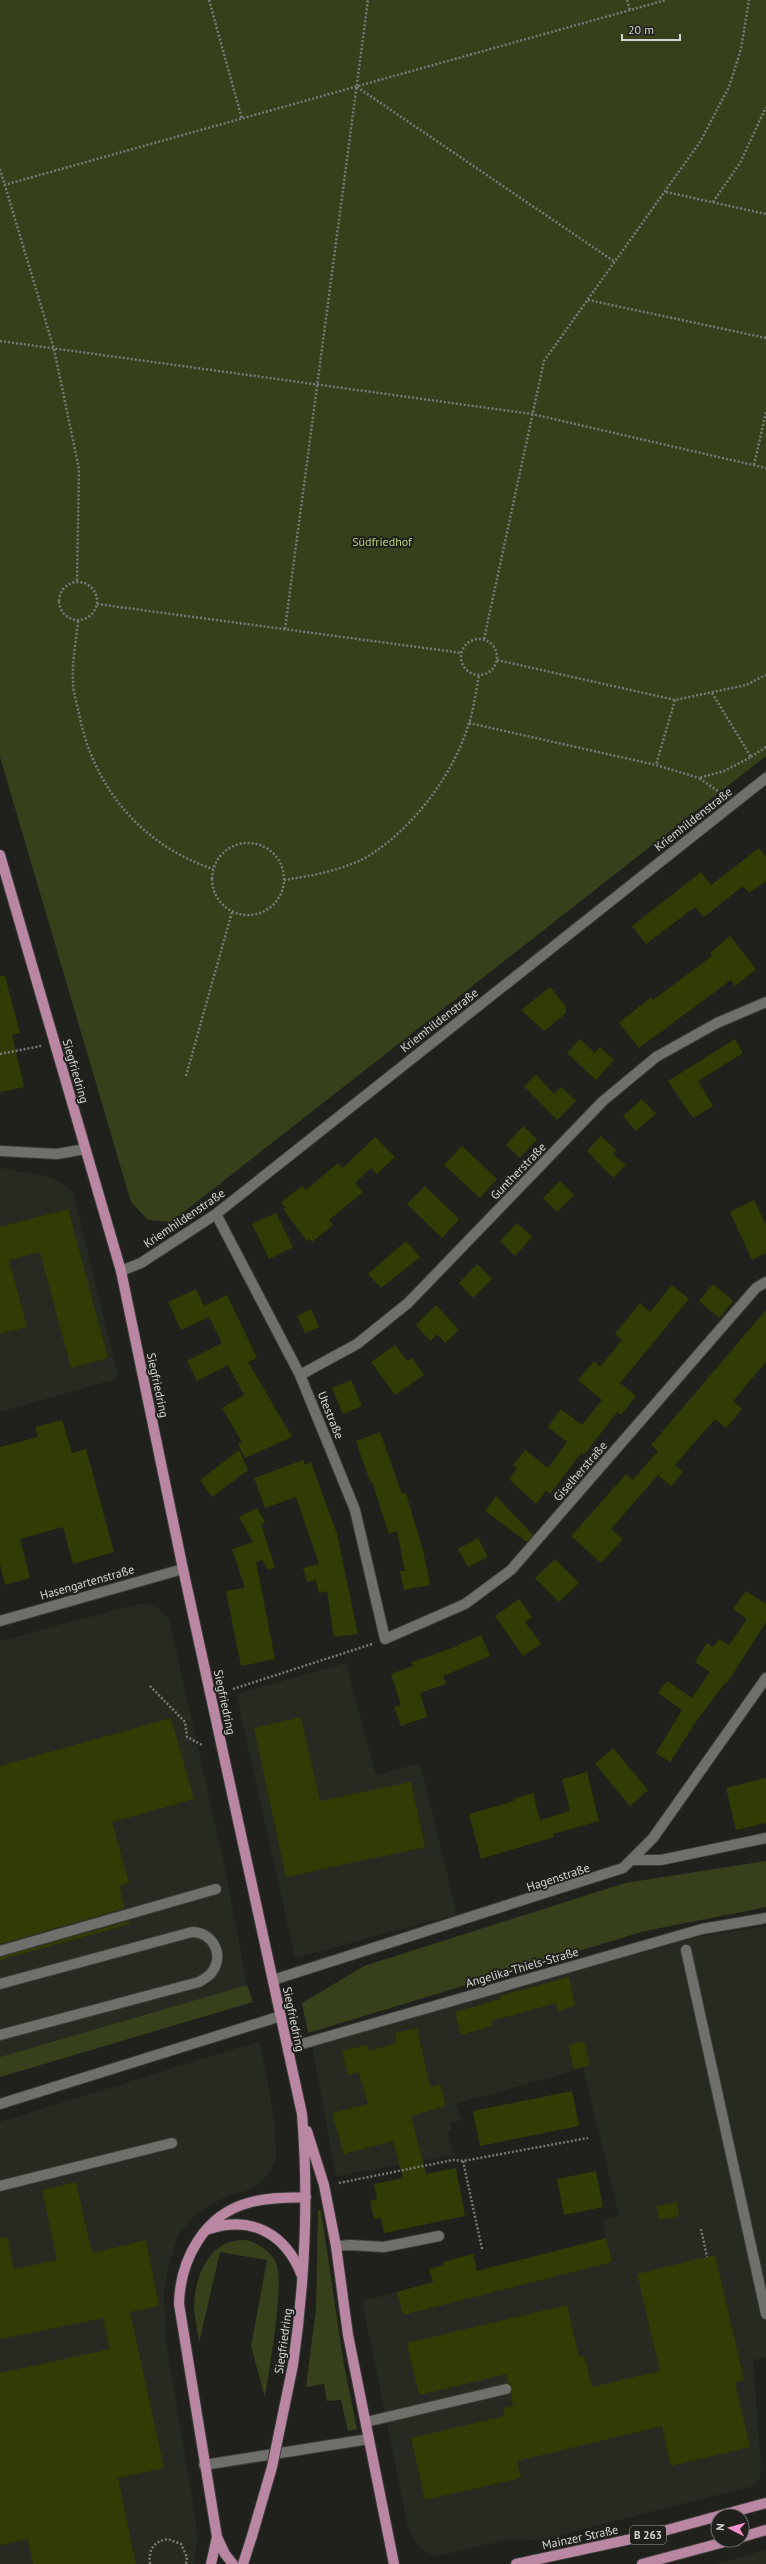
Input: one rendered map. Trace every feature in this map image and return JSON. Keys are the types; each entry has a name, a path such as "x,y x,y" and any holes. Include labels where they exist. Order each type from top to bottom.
{"main road":[{"name":"Siegfriedring","path":"0,855 121,1270 182,1569 302,2114 306,2197 303,2280 293,2365 272,2467 243,2564"},
{"path":"302,2114 324,2185 336,2246 344,2310 394,2564"},
{"path":"233,2564 225,2554 217,2537 204,2465 179,2304 179,2287 188,2256 207,2230 219,2218 249,2202 306,2197"},
{"path":"207,2230 237,2224 252,2226 267,2232 280,2240 290,2252 303,2280"},
{"name":"Mainzer Straße","path":"516,2564 645,2536 766,2503"},
{"path":"750,2535 766,2530"},
{"path":"211,2564 217,2537"},
{"name":"B 263","path":"642,2564 710,2546"}],"street":[{"name":"Kriemhildenstraße","path":"121,1270 141,1263 216,1214 766,778"},
{"name":"Guntherstraße","path":"300,1375 357,1344 408,1303 603,1101 656,1057 717,1023 766,1002"},
{"path":"0,1151 57,1154 85,1149"},
{"name":"Utestraße","path":"216,1214 300,1375 355,1510 385,1639"},
{"name":"Giselherstraße","path":"385,1639 466,1604 511,1570 756,1288 766,1282"},
{"name":"Hasengartenstraße","path":"0,1621 182,1569"},
{"name":"Hagenstraße","path":"273,1980 612,1874 633,1860 653,1838 762,1690 766,1678"},
{"path":"633,1860 660,1860 766,1838"},
{"path":"0,1951 216,1889"},
{"name":"Angelika-Thiels-Straße","path":"288,2048 702,1929 766,1918"},
{"path":"0,1984 192,1932 201,1932 208,1936 216,1948 216,1965 211,1974 199,1982 0,2035"},
{"path":"686,1950 766,2314"},
{"path":"0,2104 280,2016"},
{"path":"0,2186 172,2144"},
{"path":"336,2246 350,2245 384,2248 439,2236"},
{"path":"366,2422 506,2388"},
{"path":"204,2465 369,2439"}],"path":[{"path":"209,0 242,119"},
{"path":"284,629 368,0"},
{"path":"627,0 630,10"},
{"path":"4,185 666,0"},
{"path":"484,640 544,361 666,192 700,142 729,87 741,49 749,0"},
{"path":"357,87 615,262"},
{"path":"713,202 740,163 766,107"},
{"path":"0,169 54,349 79,469 77,582"},
{"path":"666,192 766,214"},
{"path":"588,300 766,338"},
{"path":"0,342 532,414 766,468"},
{"path":"754,465 766,412"},
{"path":"77,582 84,583 94,591 97,604 91,616 78,621 64,616 58,602 64,588 77,582"},
{"path":"97,604 462,652"},
{"path":"78,621 72,682 85,741 112,796 143,830 162,845 187,860 213,868"},
{"path":"479,639 484,640 496,650 497,660 493,669 479,675 473,674 463,665 462,652 468,643 479,639"},
{"path":"497,660 675,700 746,685 766,675"},
{"path":"284,880 322,874 373,854 401,831 446,777 469,723 479,675"},
{"path":"712,692 751,757"},
{"path":"656,765 675,700"},
{"path":"469,723 656,765 699,778 720,791 730,806"},
{"path":"699,778 724,771 751,757 766,747"},
{"path":"241,844 254,844 266,848 276,856 282,867 284,880 277,900 266,910 252,915 232,912 222,904 214,894 212,881 213,868 219,857 229,848 241,844"},
{"path":"186,1076 232,912"},
{"path":"0,1054 29,1048"},
{"path":"232,1689 385,1639"},
{"path":"150,1686 185,1722 187,1737 202,1744"},
{"path":"324,2185 453,2160 463,2161 588,2138"},
{"path":"463,2161 482,2249"},
{"path":"701,2229 707,2257"},
{"path":"150,2564 150,2550 155,2544 168,2539 181,2544 185,2550 186,2564"}],"shaded area":[{"path":"0,1168 45,1176 60,1181 73,1192 119,1378 0,1412"},
{"path":"142,1603 157,1607 169,1618 225,1868 247,1985 0,2057 0,1641"},
{"path":"346,1663 376,1775 420,1763 457,1914 295,1958 236,1694"},
{"path":"766,1927 766,2357 753,2360 761,2466 760,2478 753,2486 540,2540 509,2539 438,2556 428,2553 419,2547 408,2527 362,2301 606,2238 602,2221 619,2216 583,2068 456,2104 461,2120 450,2123 452,2130 448,2131 453,2155 336,2176 312,2046 697,1937"},
{"path":"260,2041 275,2122 276,2157 271,2170 256,2187 217,2200 193,2217 178,2236 168,2268 164,2295 166,2341 196,2520 197,2542 194,2564 0,2564 0,2122"},
{"path":"766,2550 766,2564 716,2564"}],"green space":[{"name":"Südfriedhof","path":"0,0 766,0 766,756 171,1222 148,1220 131,1202 0,757"},
{"path":"766,1861 766,1907 645,1931 308,2033 302,2003 364,1966 625,1883"},
{"path":"247,1985 253,2002 0,2077 0,2057"},
{"path":"318,2210 321,2211 344,2365 357,2429 348,2431 341,2400 327,2401 324,2384 306,2387 316,2308"},
{"path":"245,2240 259,2245 271,2255 276,2263 278,2273 278,2307 265,2397 251,2346 267,2260 220,2252 199,2343 194,2313 197,2285 200,2273 206,2262 221,2246 232,2241"}],"building":[{"path":"759,848 766,857 766,881 749,893 743,886 704,917 695,907 646,944 632,926 701,872 711,885"},
{"path":"730,936 756,969 735,986 731,980 639,1048 619,1023 651,997 653,1000 712,956 710,953"},
{"path":"0,976 5,976 20,1033 12,1035 24,1087 0,1092"},
{"path":"550,987 566,1007 566,1013 544,1031 521,1010"},
{"path":"580,1039 595,1053 600,1047 614,1060 596,1080 567,1053"},
{"path":"735,1039 743,1053 698,1081 713,1106 693,1118 668,1081"},
{"path":"536,1075 554,1094 561,1087 576,1101 557,1120 524,1086"},
{"path":"642,1099 656,1114 636,1131 623,1116"},
{"path":"523,1126 537,1139 520,1158 506,1145"},
{"path":"601,1136 616,1150 613,1154 626,1165 613,1178 587,1151"},
{"path":"375,1137 395,1157 377,1174 371,1168 355,1183 363,1192 329,1220 333,1225 312,1242 310,1239 307,1241 283,1209 286,1208 281,1202 302,1186 306,1190 338,1163 343,1168"},
{"path":"462,1146 497,1179 480,1198 444,1165"},
{"path":"560,1181 574,1195 557,1212 543,1198"},
{"path":"425,1186 459,1219 442,1238 407,1204"},
{"path":"754,1200 766,1225 766,1253 752,1260 730,1212"},
{"path":"68,1209 108,1358 71,1368 40,1252 9,1260 27,1327 0,1334 0,1227"},
{"path":"276,1213 293,1247 269,1259 252,1224"},
{"path":"517,1223 532,1237 515,1256 500,1241"},
{"path":"406,1241 420,1257 381,1288 368,1274"},
{"path":"477,1264 492,1279 473,1298 459,1283"},
{"path":"713,1284 733,1301 719,1318 699,1301"},
{"path":"672,1285 689,1299 620,1383 636,1396 621,1415 617,1412 584,1455 581,1453 550,1494 546,1491 536,1504 509,1479 517,1468 513,1465 525,1450 548,1468 567,1442 548,1427 561,1409 582,1425 602,1400 578,1380 594,1361 600,1367 622,1340 615,1334 640,1303 650,1312"},
{"path":"196,1289 204,1306 227,1295 257,1358 248,1362 292,1437 245,1458 238,1444 242,1442 222,1408 244,1395 228,1365 197,1381 187,1361 222,1343 209,1317 181,1330 168,1302"},
{"path":"436,1305 459,1330 445,1343 437,1334 430,1341 416,1325"},
{"path":"311,1309 319,1327 305,1333 297,1316"},
{"path":"766,1310 766,1362 733,1401 742,1409 726,1428 715,1419 675,1465 683,1472 671,1486 658,1475 611,1529 623,1539 601,1563 571,1536 626,1474 633,1480 658,1451 651,1445"},
{"path":"395,1345 407,1361 412,1358 424,1375 395,1395 371,1362"},
{"path":"351,1380 362,1406 343,1414 332,1388"},
{"path":"62,1420 72,1453 86,1449 114,1552 73,1564 63,1527 20,1539 30,1578 5,1585 0,1564 0,1447 38,1437 35,1427"},
{"path":"380,1432 402,1494 406,1493 423,1550 430,1585 404,1590 400,1571 405,1571 397,1531 389,1534 372,1481 370,1482 356,1441"},
{"path":"239,1450 248,1470 212,1497 200,1480"},
{"path":"303,1460 305,1465 311,1462 337,1534 358,1634 334,1637 327,1591 319,1593 316,1580 307,1582 303,1568 319,1564 296,1497 265,1508 254,1478"},
{"path":"496,1496 533,1535 527,1542 485,1511"},
{"path":"257,1508 265,1522 261,1524 275,1567 268,1570 262,1560 256,1562 275,1659 241,1666 226,1591 245,1588 232,1549 253,1542 239,1517"},
{"path":"478,1538 488,1557 468,1567 458,1549"},
{"path":"555,1559 579,1583 559,1602 535,1578"},
{"path":"746,1591 766,1604 766,1622 727,1683 726,1682 697,1720 670,1762 656,1753 682,1710 658,1693 667,1681 692,1698 710,1672 695,1662 707,1643 714,1647 719,1639 729,1645 747,1619 733,1609"},
{"path":"519,1599 532,1617 525,1622 541,1644 523,1656 495,1616"},
{"path":"481,1635 490,1656 443,1676 446,1684 420,1693 427,1717 401,1726 394,1707 401,1705 391,1674 413,1666 412,1662 458,1646"},
{"path":"301,1717 320,1801 411,1782 425,1847 286,1877 254,1728"},
{"path":"171,1718 194,1799 112,1822 129,1883 119,1886 125,1908 0,1944 0,1766"},
{"path":"613,1748 648,1790 630,1806 595,1764"},
{"path":"587,1772 599,1821 553,1834 554,1837 481,1859 469,1814 514,1801 513,1799 533,1793 540,1820 570,1811 562,1779"},
{"path":"766,1778 766,1823 736,1830 726,1788"},
{"path":"129,1921 130,1924 0,1960 0,1957"},
{"path":"569,1977 575,2006 558,2011 556,2003 491,2021 492,2026 461,2035 455,2012 501,1999 500,1996"},
{"path":"417,2028 430,2087 440,2084 446,2106 411,2116 426,2174 456,2168 465,2216 384,2233 381,2218 374,2219 370,2201 377,2199 374,2184 403,2178 393,2141 344,2154 332,2113 368,2104 359,2072 348,2075 342,2051 367,2045 369,2051 397,2043 395,2033"},
{"path":"584,2041 590,2065 574,2069 568,2045"},
{"path":"572,2091 579,2126 480,2146 473,2111"},
{"path":"596,2171 603,2207 564,2215 557,2179"},
{"path":"76,2182 92,2253 146,2240 159,2306 130,2312 164,2468 118,2478 136,2564 33,2564 28,2539 0,2545 0,2373 110,2349 103,2318 0,2339 0,2238 7,2237 14,2269 57,2260 42,2190"},
{"path":"677,2202 679,2216 659,2220 656,2206"},
{"path":"606,2238 612,2262 403,2315 397,2292 433,2282 429,2269 443,2265 443,2262 473,2254 477,2271"},
{"path":"715,2255 744,2380 735,2382 750,2447 671,2466 662,2426 517,2461 521,2478 425,2500 411,2438 505,2416 503,2408 513,2406 511,2394 512,2388 508,2383 506,2374 419,2395 407,2343 567,2305 579,2357 584,2356 592,2387 660,2371 637,2274"}]}
